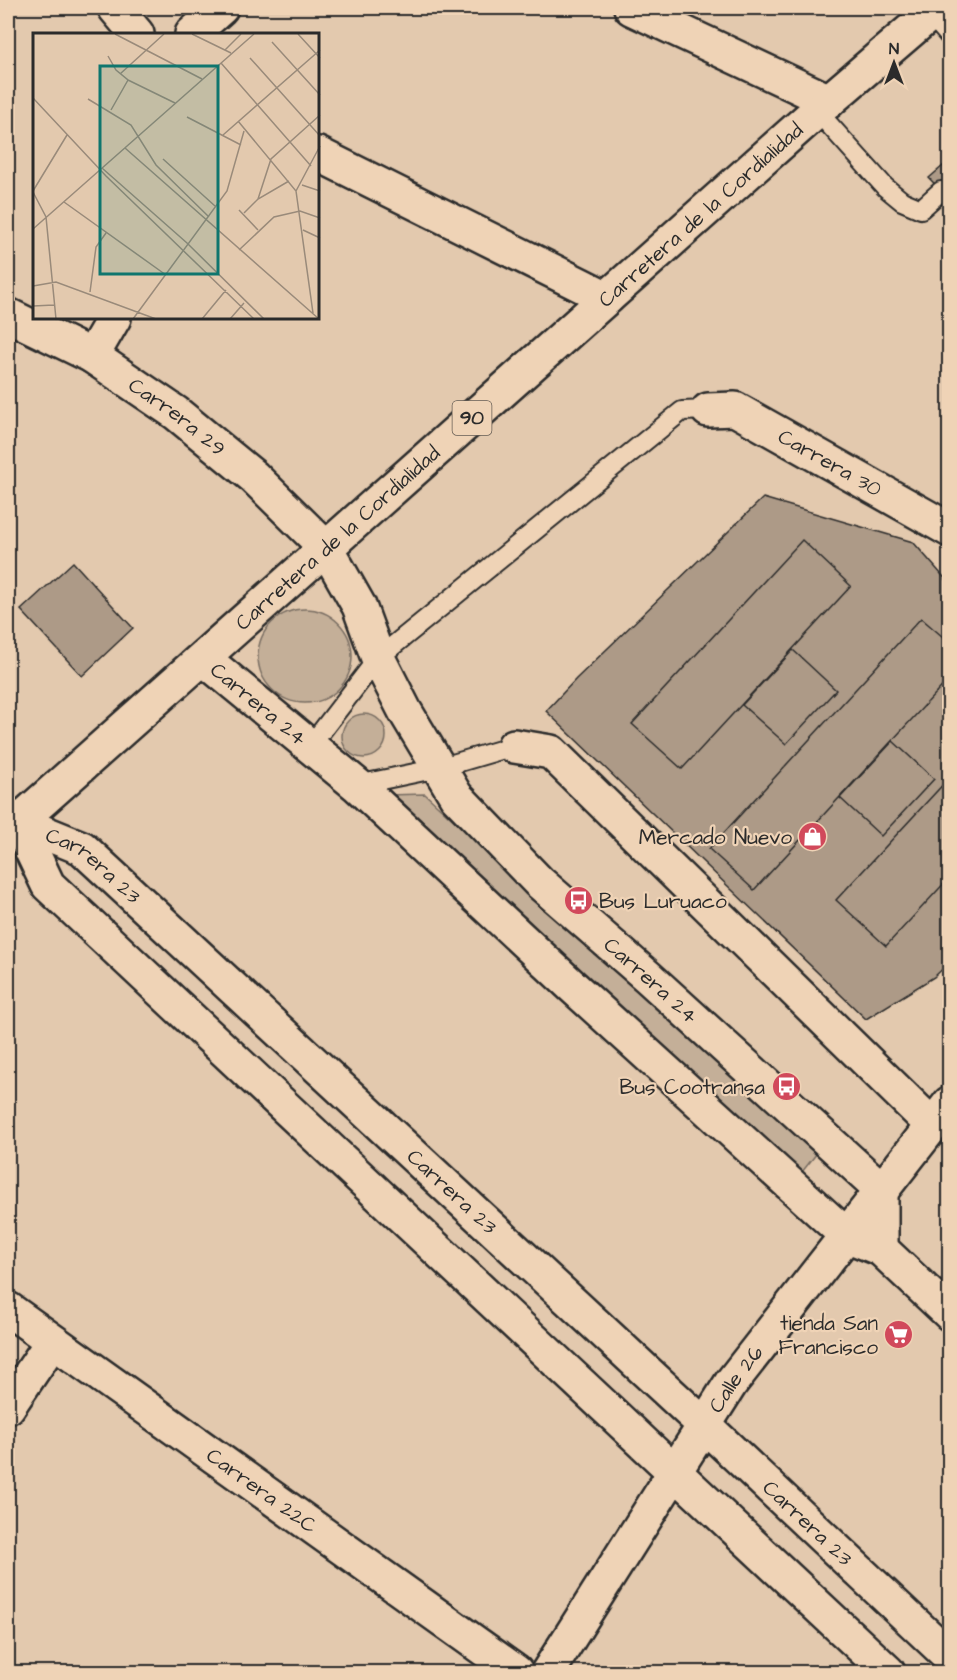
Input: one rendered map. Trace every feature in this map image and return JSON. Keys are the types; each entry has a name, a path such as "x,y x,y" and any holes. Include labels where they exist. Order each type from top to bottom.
{"main road":[{"path":"115,8 136,33"},
{"path":"193,33 221,8"},
{"path":"631,8 823,106"},
{"name":"Carretera de la Cordialidad","path":"11,822 203,658 823,106 939,19"},
{"path":"320,155 607,298"},
{"name":"Carrera 29","path":"8,315 92,356 176,413 245,470 326,548"},
{"path":"92,356 113,320"},
{"name":"Carrera 30","path":"708,410 735,409 950,530"},
{"name":"Carrera 24","path":"326,548 359,606 378,658 405,711 456,796 539,882 657,985 881,1189"},
{"name":"Carrera 24","path":"203,658 357,786 846,1234 881,1249 950,1314"},
{"path":"514,746 551,752 940,1113"},
{"name":"Carrera 23","path":"11,822 82,848 703,1424 950,1657"},
{"name":"Carrera 23","path":"11,822 48,885 888,1672"},
{"name":"Calle 26","path":"548,1672 731,1383 940,1113"},
{"path":"881,1189 881,1249"},
{"name":"Carrera 22C","path":"8,1309 516,1672"},
{"path":"8,1407 52,1342"}],"lane":[{"path":"823,106 902,201 921,209 941,191"},
{"path":"310,745 378,658 682,411 708,410"},
{"path":"357,786 438,768 514,746"}],"shaded area":[{"path":"305,609 323,613 338,623 348,638 352,656 348,674 338,689 323,699 305,703 287,699 272,689 262,674 258,656 262,638 272,623 287,613"},
{"path":"364,714 379,721 386,736 379,751 364,758 349,751 342,736 349,721"},
{"path":"425,794 817,1153 802,1172 387,795"}],"building":[{"path":"950,160 950,200 929,178"},
{"name":"Mercado Nuevo","path":"763,498 913,542 950,584 950,962 934,977 866,1019 546,711 576,679"},
{"path":"802,540 851,586 682,769 632,724"},
{"path":"73,562 133,628 82,676 21,610"},
{"path":"921,618 950,643 950,678 754,890 709,849"},
{"path":"793,650 836,690 786,744 742,705"},
{"path":"893,741 934,779 881,836 840,798"},
{"path":"950,777 950,877 886,946 836,900"}],"place":[{"name":"Mercado Nuevo","path":"813,837"},
{"name":"Bus Luruaco","path":"578,901"},
{"name":"Bus Cootransa","path":"786,1087"},
{"name":"tienda San Francisco","path":"899,1335"}]}
